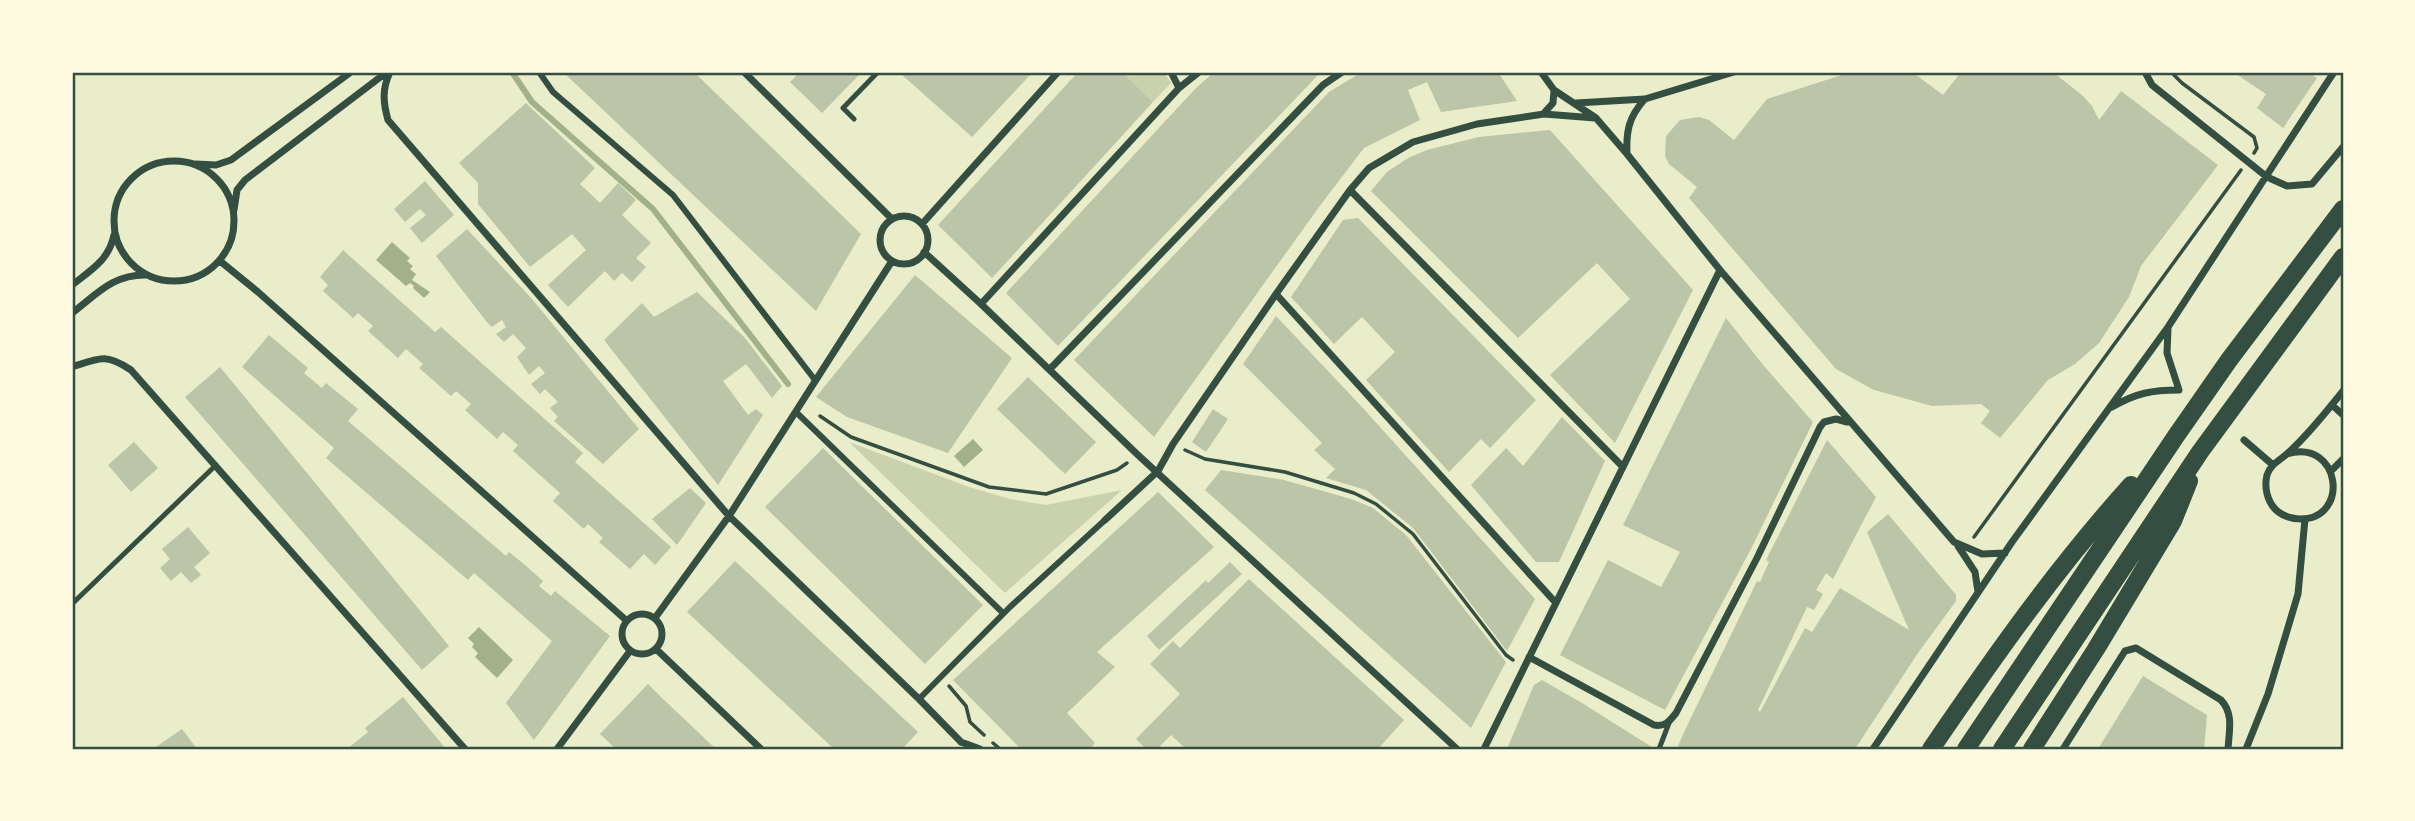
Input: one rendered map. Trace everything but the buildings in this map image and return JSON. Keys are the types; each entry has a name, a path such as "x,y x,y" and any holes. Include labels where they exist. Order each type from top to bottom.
{"highway":[{"path":"1966,749 2229,360 2343,209"},
{"path":"2002,749 2200,452 2343,257"},
{"path":"1931,749 1983,672 2092,528 2176,436"},
{"path":"2032,749 2173,521 2200,452"}],"street":[{"path":"72,285 104,260 111,249 115,231 115,210 122,191 135,175 153,164 173,160 216,165 231,160 351,72"},
{"path":"115,231 120,248 134,266 149,275 167,280 203,274 220,261 228,247 234,229 233,211 237,190 245,180 388,72"},
{"path":"388,72 383,104 388,120 729,516 961,742 980,749"},
{"path":"539,72 553,92 673,195 814,380"},
{"path":"744,72 892,219"},
{"path":"922,224 1058,72"},
{"path":"1171,72 1179,88"},
{"path":"981,304 1179,88 1199,72"},
{"path":"1050,369 1322,85 1342,72"},
{"path":"1541,72 1554,90 1596,118 1720,270 1954,542 1975,572 1979,592"},
{"path":"1576,103 1645,99 1705,76 1734,72"},
{"path":"2145,72 2152,85 2267,177 2287,186 2312,184 2343,147"},
{"path":"1873,749 2005,553 2168,327 2333,74 2323,72"},
{"path":"1544,114 1553,103 1554,90"},
{"path":"1627,154 1626,134 1629,121 1645,99"},
{"path":"919,699 1003,613 1158,471 1276,294 1350,190 1369,169 1413,142 1440,132 1544,114 1596,118"},
{"path":"193,164 220,182 233,211"},
{"path":"1350,190 1623,467"},
{"path":"911,216 922,224 928,241 917,260 904,264 892,261 885,255 880,242 883,228 892,219 911,216"},
{"path":"924,252 1138,455 1457,749"},
{"path":"220,261 627,621"},
{"path":"655,618 729,516 892,261"},
{"path":"1484,749 1720,270"},
{"path":"72,313 116,279 130,275 149,275"},
{"path":"1276,294 1556,603"},
{"path":"2109,409 2151,390 2179,390 2167,353 2168,327"},
{"path":"72,368 95,359 114,359 131,370 465,749"},
{"path":"2287,454 2306,452 2325,462 2332,471 2334,492 2330,502 2323,510 2305,520 2282,515 2274,507 2268,497 2267,475 2273,465 2287,454 2343,391"},
{"path":"2332,405 2343,415"},
{"path":"796,412 1003,613"},
{"path":"1529,657 1654,725 1662,726 1669,722 1757,558 1820,427 1824,422 1836,419 1849,422"},
{"path":"2244,440 2273,465"},
{"path":"2332,471 2343,458"},
{"path":"2246,749 2269,694 2298,594 2305,520"},
{"path":"1954,542 1982,554 2005,553"},
{"path":"643,614 655,618 663,630 661,643 647,654 630,650 622,637 627,621 643,614"},
{"path":"2063,749 2125,650 2130,648 2136,648 2221,700 2231,717 2228,749"},
{"path":"656,649 761,749"},
{"path":"557,749 630,650"},
{"path":"955,749 961,742"}],"lane":[{"path":"854,119 843,108 878,72"},
{"path":"72,604 216,465"},
{"path":"1659,749 1669,722"}],"path":[{"path":"1969,550 1975,533 2257,148 2254,137 2171,72"},
{"path":"813,411 851,437 989,487 1046,494 1117,470 1138,455"},
{"path":"1174,444 1205,459 1284,472 1354,493 1377,504 1413,534 1506,655 1524,667"}],"shaded area":[{"path":"1122,72 1164,72 1171,83 1153,102"},
{"path":"392,242 410,258 407,261 413,266 410,269 416,274 412,280 430,292 424,298 414,286 410,283 406,286 376,260"},
{"path":"973,439 983,450 964,467 954,456"},
{"path":"849,442 969,487 1010,499 1046,505 1122,490 1005,593"},
{"path":"479,627 513,660 497,678 475,657 478,653 468,638"}],"waterway":[{"path":"512,72 532,102 653,209 788,384"}]}
